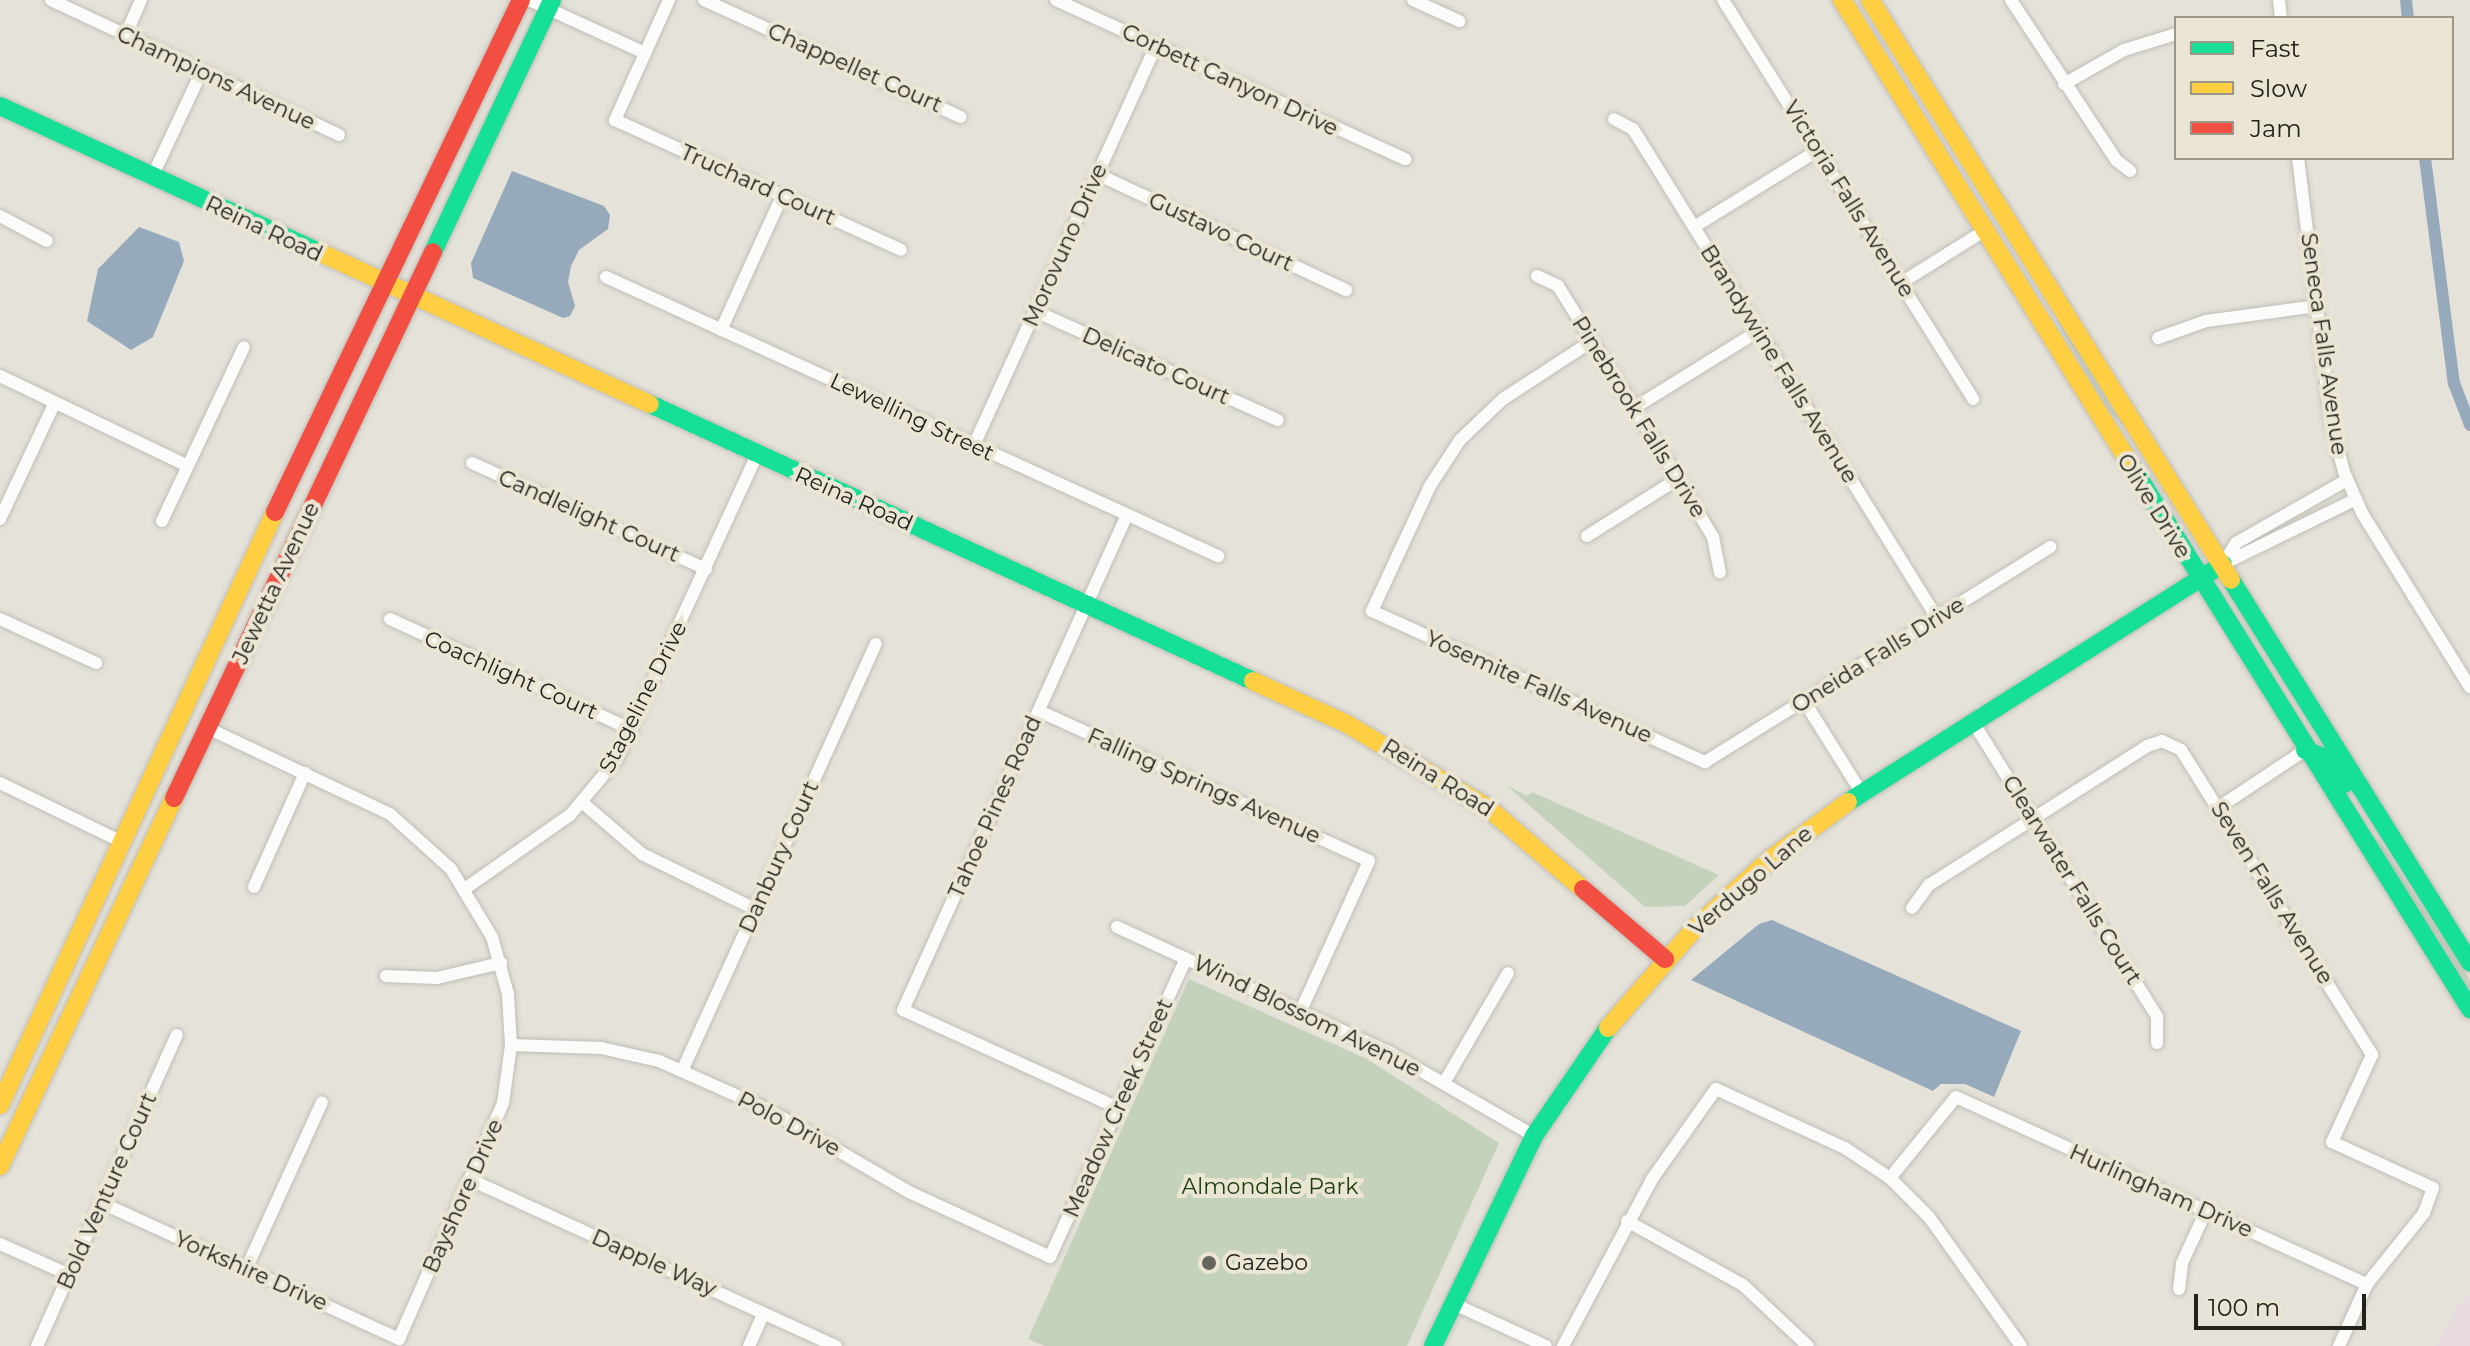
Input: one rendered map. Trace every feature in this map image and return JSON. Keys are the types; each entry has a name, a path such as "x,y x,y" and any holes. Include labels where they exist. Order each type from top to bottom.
{"street":[{"name":"Champions Avenue","path":"51,0 201,73 339,135"},
{"path":"125,36 141,0"},
{"name":"Jewetta Avenue","path":"0,1105 235,606 381,284 521,0"},
{"path":"529,0 553,3 582,23 645,53 669,0"},
{"name":"Chappellet Court","path":"704,0 961,117"},
{"name":"Corbett Canyon Drive","path":"1056,0 1405,159"},
{"path":"1413,0 1459,21"},
{"name":"Victoria Falls Avenue","path":"1723,0 1973,399"},
{"name":"Olive Drive","path":"1842,0 2305,750 2470,1009"},
{"name":"Olive Drive","path":"1870,0 2470,963"},
{"path":"2011,0 2116,160 2130,171"},
{"name":"Jewetta Avenue","path":"0,1166 553,3"},
{"path":"2064,84 2124,50 2174,35"},
{"name":"Morovuno Drive","path":"974,445 1156,46"},
{"name":"Truchard Court","path":"645,53 615,120 901,250"},
{"path":"152,177 201,73"},
{"name":"Reina Road","path":"0,106 381,284 1347,724 1442,778 1532,841 1665,959"},
{"name":"Brandywine Falls Avenue","path":"1614,119 1633,129 1937,618"},
{"path":"1694,227 1818,150"},
{"name":"Seneca Falls Avenue","path":"2298,160 2331,422 2347,480 2470,687"},
{"name":"Gustavo Court","path":"1097,174 1346,290"},
{"path":"721,330 782,196"},
{"path":"0,216 47,241"},
{"path":"1901,283 1984,231 2001,236 2037,288 2054,294"},
{"name":"Pinebrook Falls Drive","path":"1537,276 1558,286 1678,479 1713,537 1720,572"},
{"name":"Lewelling Street","path":"606,277 1218,556"},
{"path":"2158,338 2206,321 2317,306"},
{"name":"Delicato Court","path":"1035,311 1278,420"},
{"path":"1634,408 1758,331"},
{"name":"Yosemite Falls Avenue","path":"1592,341 1503,399 1460,440 1430,486 1372,611 1705,762"},
{"path":"162,521 244,347"},
{"path":"0,376 186,465"},
{"path":"0,519 54,404"},
{"name":"Stageline Drive","path":"466,888 583,803 632,730 757,455"},
{"name":"Candlelight Court","path":"472,463 706,569"},
{"path":"1587,536 1678,479"},
{"path":"2223,564 2236,543 2347,480"},
{"path":"2223,564 2356,499"},
{"name":"Tahoe Pines Road","path":"1118,1108 903,1010 1127,515"},
{"name":"Oneida Falls Drive","path":"1705,762 2051,547"},
{"name":"Verdugo Lane","path":"1433,1346 1534,1136 1599,1038 1665,959 1769,860 1861,792 2223,564"},
{"path":"207,728 204,704 231,641 235,606"},
{"path":"0,619 96,663"},
{"name":"Coachlight Court","path":"390,619 632,730"},
{"name":"Danbury Court","path":"682,1071 876,644"},
{"path":"1804,701 1861,792"},
{"name":"Falling Springs Avenue","path":"1039,711 1369,861 1301,1010"},
{"name":"Clearwater Falls Court","path":"1973,722 2157,1017 2157,1043"},
{"name":"Bayshore Drive","path":"207,728 366,801 413,830 466,888 501,963 511,1045 503,1103 399,1339"},
{"name":"Seven Falls Avenue","path":"2035,820 2147,746 2162,741 2181,750 2372,1055 2332,1142 2433,1188 2424,1213 2367,1284"},
{"path":"2218,808 2305,750 2326,758 2359,805 2385,827"},
{"path":"254,887 305,773"},
{"path":"0,783 124,843 128,866 104,919 107,939"},
{"path":"583,803 642,854 755,909"},
{"path":"1912,908 1929,885 2035,820"},
{"name":"Wind Blossom Avenue","path":"1117,927 1301,1010 1444,1083 1534,1136"},
{"name":"Meadow Creek Street","path":"1050,1257 1186,958"},
{"path":"386,976 437,978 501,963"},
{"path":"1444,1083 1508,973"},
{"name":"Bold Venture Court","path":"37,1346 177,1035"},
{"name":"Polo Drive","path":"511,1045 601,1048 682,1071 795,1124 909,1192 1050,1257"},
{"path":"1563,1346 1627,1221 1716,1089 1845,1148 1890,1178 1929,1217 2021,1346"},
{"name":"Hurlingham Drive","path":"1890,1178 1956,1097 2367,1284"},
{"path":"246,1269 322,1102"},
{"name":"Dapple Way","path":"471,1180 836,1346"},
{"name":"Yorkshire Drive","path":"102,1203 399,1339"},
{"path":"2179,1289 2182,1263 2206,1211"},
{"path":"1627,1221 1743,1285 1785,1319 1808,1346"},
{"path":"0,1244 70,1275"},
{"path":"2339,1346 2367,1284"},
{"path":"1452,1303 1546,1346"},
{"path":"749,1346 764,1313"}],"shaded area":[{"path":"2470,1293 2470,1346 2437,1346 2458,1307"}],"green space":[{"path":"2055,318 2069,333 2127,429 2106,408"},
{"path":"1506,785 1527,796 1532,792 1719,875 1685,906 1645,907"},
{"path":"2379,840 2470,980 2470,990 2375,842"},
{"name":"Almondale Park","path":"1189,979 1367,1059 1499,1143 1407,1346 1045,1346 1028,1339"}],"water":[{"path":"512,171 604,206 610,215 608,229 579,250 571,266 568,282 575,306 570,316 563,318 473,278 471,263"},
{"path":"139,227 179,242 184,261 153,337 131,350 87,321 98,269"},
{"path":"1772,920 2021,1031 1994,1097 1965,1084 1941,1084 1933,1091 1691,980 1759,924"}],"waterway":[{"path":"2406,0 2408,16"},
{"path":"2425,160 2454,383 2470,425"}],"traffic: fast":[{"path":"433,252 552,0"},
{"path":"0,106 319,252"},
{"path":"650,404 1253,681"},
{"path":"2129,462 2470,1009"},
{"path":"1848,802 2223,564"},
{"path":"2231,580 2470,963"},
{"path":"2305,750 2326,758 2345,784"},
{"path":"1433,1346 1534,1136 1608,1028"}],"traffic: slow":[{"path":"1842,0 2129,462"},
{"path":"1870,0 2231,580"},
{"path":"319,252 650,404"},
{"path":"0,1105 275,512"},
{"path":"1253,681 1347,724 1488,808 1583,889"},
{"path":"0,1166 174,798"},
{"path":"1608,1028 1695,928 1769,860 1848,802"}],"traffic: jam":[{"path":"275,512 521,0"},
{"path":"174,798 433,252"},
{"path":"1583,889 1665,959"}],"place":[{"name":"Gazebo","path":"1209,1263"}]}
